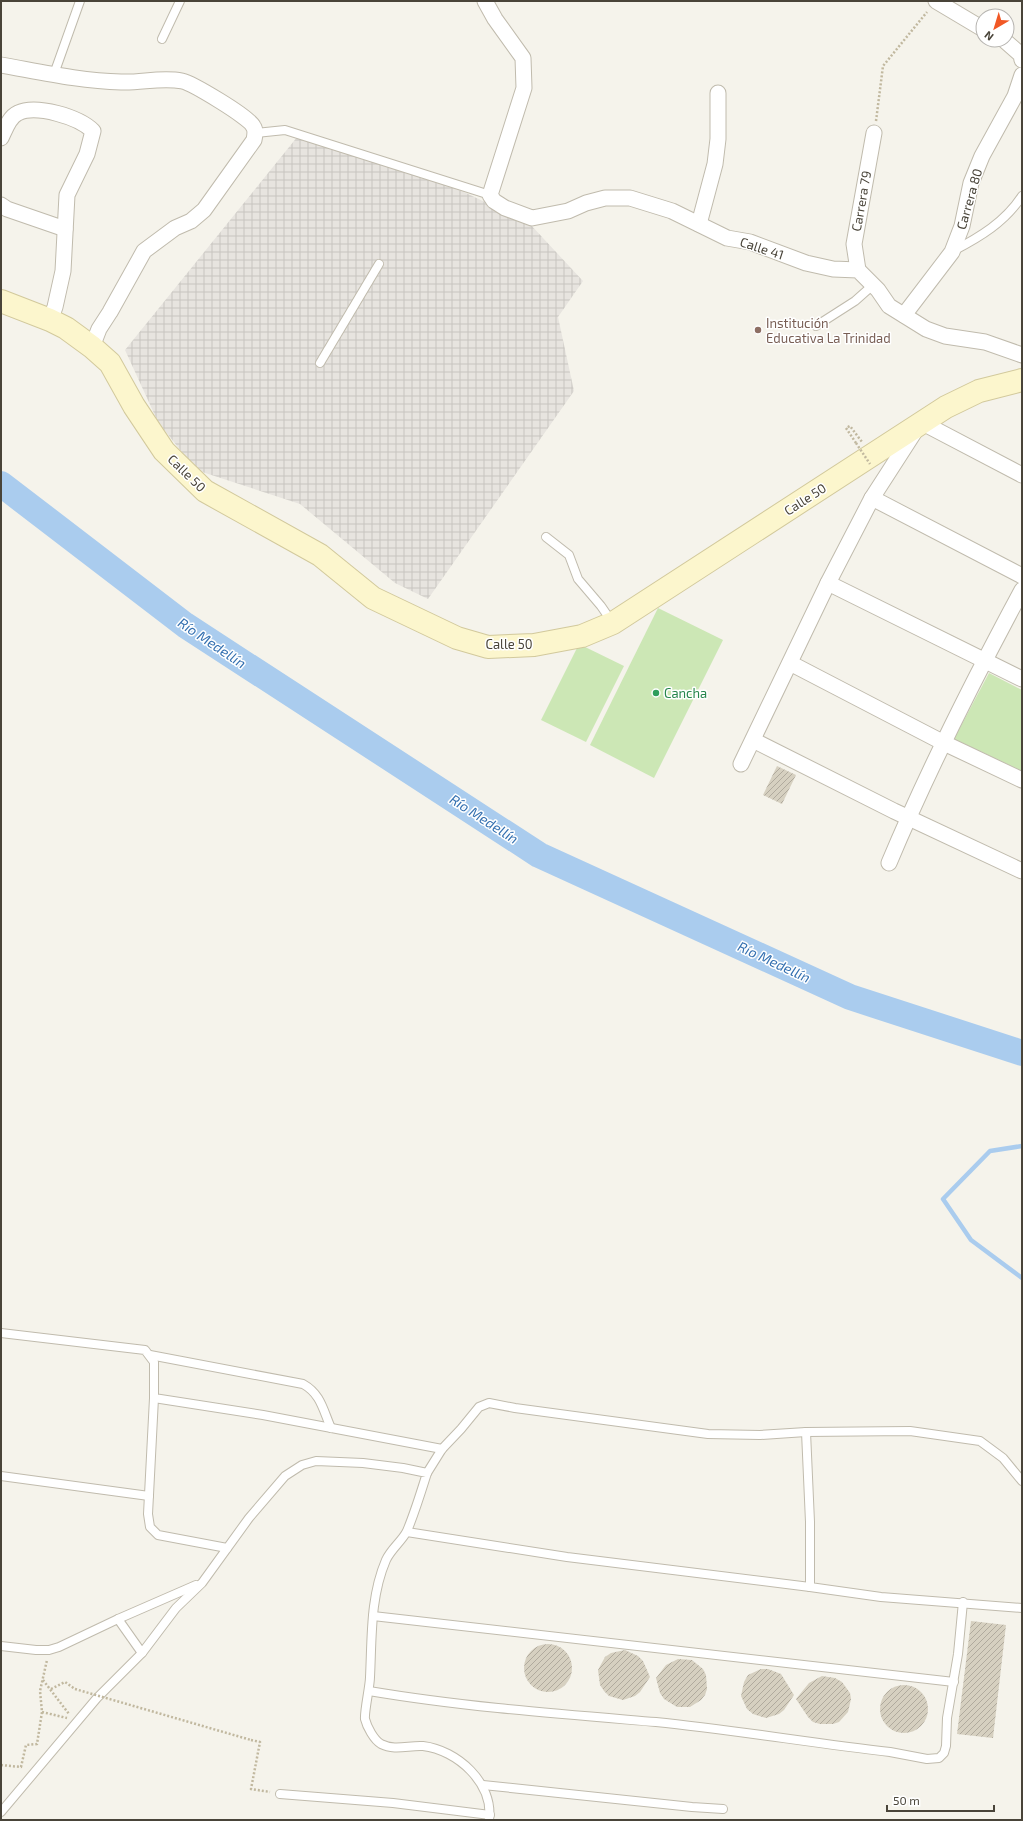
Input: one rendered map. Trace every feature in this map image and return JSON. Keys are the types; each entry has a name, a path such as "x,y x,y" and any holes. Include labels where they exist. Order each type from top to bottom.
{"main road":[{"name":"Calle 50","path":"1,301 50,320 66,328 92,347 110,363 134,406 164,451 205,491 320,555 373,598 457,638 488,647 534,645 582,636 613,623 946,407 979,391 1022,380"}],"street":[{"path":"485,1 494,19 523,58 524,88 490,195"},
{"path":"936,1 975,24"},
{"path":"1013,48 1021,55 1022,60"},
{"path":"1,65 92,81 116,82 153,79 183,81 244,117 253,125 256,133 254,140 204,210 191,221 175,228 144,251 99,329 92,347"},
{"name":"Carrera 80","path":"904,315 952,252 962,226 971,183 982,156 1015,96 1022,75"},
{"path":"699,224 715,164 718,139 718,93"},
{"path":"1,138 8,123 17,113 30,111 44,110 70,118 93,131 87,154 66,195 63,271 55,307 50,320"},
{"name":"Carrera 79","path":"858,270 854,244 874,133"},
{"name":"Calle 41","path":"490,195 494,201 505,208 532,218 568,211 586,203 605,198 630,198 672,211 727,238 750,242 806,263 834,268 858,270"},
{"path":"1,205 6,209 65,229"},
{"path":"858,270 873,285 889,306 926,329 945,336 985,342 1022,355"},
{"path":"741,764 828,583 872,498 921,422 1022,475"},
{"path":"872,498 1022,576"},
{"path":"828,583 1022,680"},
{"path":"889,863 908,818 984,660 1022,590"},
{"path":"790,663 944,743 1022,780"},
{"path":"753,740 908,818 1022,871"}],"lane":[{"path":"54,74 80,1"},
{"path":"162,39 180,1"},
{"path":"256,133 285,130 490,195"},
{"path":"952,252 981,236 999,222 1022,196"},
{"path":"320,363 378,264"},
{"path":"816,326 855,301 873,285"},
{"path":"546,537 569,555 578,579 613,623"},
{"path":"1,1333 145,1350 154,1362 154,1398 148,1514 150,1527 158,1535 227,1548"},
{"path":"150,1355 303,1384 313,1390 317,1395 331,1428"},
{"path":"154,1398 263,1415 442,1449"},
{"path":"280,1794 393,1803 489,1818 488,1800 483,1786 474,1774 459,1761 444,1751 423,1746 394,1748 380,1743 372,1733 365,1718 369,1691 373,1616 377,1589 386,1559 407,1532 427,1473 442,1449 479,1407 489,1403 515,1408 708,1434 760,1435 806,1432 910,1432 980,1441 1002,1458 1022,1481"},
{"path":"806,1432 810,1522 810,1587"},
{"path":"1,1812 97,1698 142,1653 176,1608 202,1582 249,1518 285,1476 302,1465 316,1460 364,1463 427,1473"},
{"path":"1,1476 149,1496"},
{"path":"407,1532 567,1557 880,1597 963,1602 1022,1608"},
{"path":"1,1646 49,1650 59,1647 202,1582"},
{"path":"369,1691 428,1701 657,1723 890,1752 927,1759 939,1758 944,1753 947,1718 954,1682 963,1602"},
{"path":"373,1616 954,1682"},
{"path":"118,1619 142,1653"},
{"path":"483,1786 692,1808 723,1809"}],"path":[{"path":"874,133 883,66 936,1"},
{"path":"851,427 846,428 870,464"},
{"path":"1,1765 21,1767 26,1745 37,1744 42,1712 40,1691 49,1650"},
{"path":"42,1712 72,1719 43,1679"},
{"path":"51,1689 65,1682 74,1688 260,1742 251,1789 280,1794"}],"shaded area":[{"path":"302,131 466,193 529,223 583,281 558,317 574,391 428,599 395,583 300,504 196,470 158,422 125,350"}],"green space":[{"name":"Cancha","path":"658,608 723,640 654,778 590,745"},
{"path":"579,644 624,666 586,742 541,720"},
{"path":"989,673 1022,690 1022,771 954,739"}],"building":[{"path":"777,766 796,775 782,804 763,795"},
{"path":"971,1621 1006,1625 993,1738 957,1734"},
{"path":"543,1644 553,1644 562,1648 568,1654 571,1659 571,1677 562,1688 553,1692 543,1692 534,1688 528,1682 524,1673 524,1663 528,1654 534,1648"},
{"path":"625,1650 638,1656 643,1661 650,1677 640,1692 635,1696 623,1700 609,1696 604,1691 600,1685 598,1670 605,1657 611,1653"},
{"path":"678,1659 692,1660 703,1669 706,1675 707,1689 705,1695 701,1700 690,1707 677,1707 664,1699 660,1693 656,1678 666,1665"},
{"path":"761,1669 768,1669 781,1674 794,1695 784,1710 779,1714 766,1718 753,1714 747,1709 741,1696 744,1682 748,1675"},
{"path":"822,1676 835,1678 842,1682 850,1693 851,1699 848,1712 839,1722 833,1724 820,1724 813,1722 796,1699 809,1683"},
{"path":"899,1685 909,1685 918,1689 924,1695 927,1700 927,1718 918,1729 909,1733 899,1733 890,1729 884,1723 880,1714 880,1704 884,1695 890,1689"}],"waterway":[{"name":"Río Medellín","path":"1,484 185,625 539,855 850,997 1022,1053"},
{"path":"1022,1146 990,1151 943,1199 971,1240 1022,1278"}],"place":[{"name":"Institución Educativa La Trinidad","path":"758,330"},
{"name":"Cancha","path":"656,693"}]}
